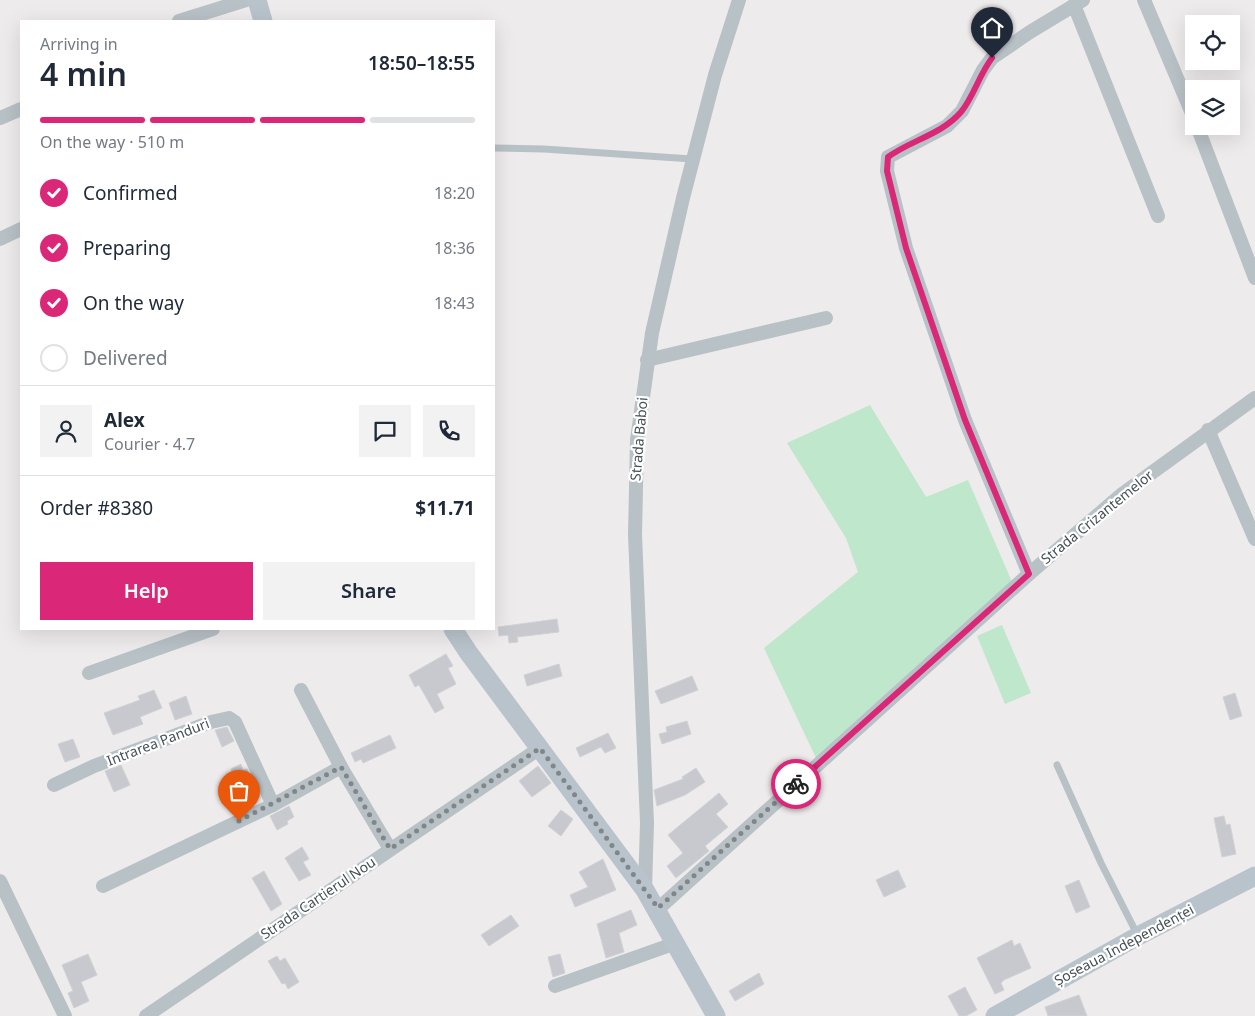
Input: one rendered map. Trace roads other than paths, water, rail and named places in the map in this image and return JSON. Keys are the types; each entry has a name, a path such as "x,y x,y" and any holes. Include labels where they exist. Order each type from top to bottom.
{"main road":[{"path":"257,0 263,20"},
{"path":"454,630 468,652 646,890 658,908 716,1016"},
{"name":"Șoseaua Independenței","path":"995,1016 1138,936 1255,876"}],"street":[{"path":"182,20 246,0"},
{"name":"Strada Baboi","path":"646,890 647,823 635,489 637,440 648,360 692,159 715,75 739,0"},
{"path":"1144,0 1185,97"},
{"path":"1029,574 965,420 906,248 887,171 888,157 947,126 962,111 983,70 992,58 1078,3 1158,216"},
{"path":"0,118 20,109"},
{"path":"1200,135 1255,278"},
{"path":"0,240 20,230"},
{"path":"648,360 826,318"},
{"name":"Strada Crizantemelor","path":"658,908 1029,574 1122,495 1208,430 1255,398"},
{"path":"1208,430 1255,539"},
{"path":"89,673 210,630"},
{"path":"301,690 341,767 390,849"},
{"name":"Intrarea Panduri","path":"54,785 103,762 211,722 230,718 235,722 273,805"},
{"name":"Strada Cartierul Nou","path":"146,1016 540,748"},
{"path":"103,886 273,805 341,767"},
{"path":"0,881 66,1016"},
{"path":"555,986 676,943"}],"lane":[{"path":"495,148 572,150 692,159"},
{"path":"1057,765 1101,863 1138,936"}]}
